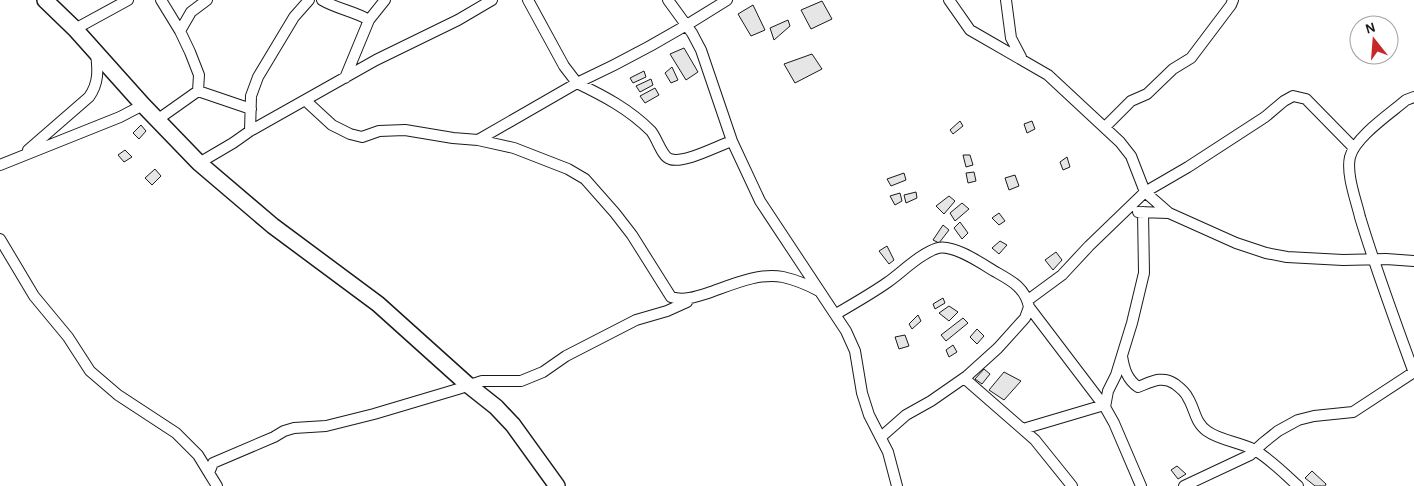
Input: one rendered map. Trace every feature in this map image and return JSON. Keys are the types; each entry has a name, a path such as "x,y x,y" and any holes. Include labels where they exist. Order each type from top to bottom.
{"street":[{"path":"45,0 75,29 143,105 199,163 273,226 378,304 514,424 557,486"},
{"path":"75,29 128,0"},
{"path":"161,0 180,31 199,75 198,91"},
{"path":"180,31 191,12 207,0"},
{"path":"250,131 251,96 258,77 294,17 309,0"},
{"path":"322,0 332,6 360,14 369,20"},
{"path":"346,78 369,20 385,0"},
{"path":"199,163 250,131 376,60 458,20 492,0"},
{"path":"528,0 564,66 577,83 606,97 632,114 652,133 666,158 671,160 684,159 732,141"},
{"path":"668,0 687,26 701,50 732,141 760,201 836,314 846,332 854,351 862,393 869,415 888,452 897,486"},
{"path":"478,140 577,83 616,65 687,26 726,0"},
{"path":"949,0 970,30 1048,75 1105,127 1131,156 1145,192 1169,213 1236,243 1266,253 1287,257 1414,261"},
{"path":"1006,0 1011,38 1021,58"},
{"path":"1105,127 1131,101 1148,94 1173,69 1191,58 1233,0"},
{"path":"21,156 89,97 96,88 98,76 96,53"},
{"path":"198,91 251,109"},
{"path":"157,120 198,91"},
{"path":"881,437 906,415 931,401 964,378 998,348 1025,318 1028,303 1062,275 1145,192 1188,167 1265,117 1284,101 1294,96 1306,99 1354,148"},
{"path":"1184,486 1250,455 1278,431 1298,420 1314,416 1353,412 1414,372 1372,259 1351,186 1350,157 1362,138 1406,100 1414,96"},
{"path":"306,101 332,125 350,134 362,137 379,131 405,130 478,140 534,155 568,169 585,179 632,235 670,297 678,300 695,297 761,277 781,276 802,282 819,291"},
{"path":"0,165 120,117 143,105"},
{"path":"1125,211 1169,213"},
{"path":"1105,406 1108,391 1122,356 1132,323 1144,273 1143,212"},
{"path":"0,239 34,296 68,337 90,371 118,395 176,433 198,455 217,486"},
{"path":"836,314 886,284 922,256 939,248 953,250 974,259 1021,288 1028,303 1105,406 1141,486"},
{"path":"209,472 214,463 223,458 294,428 326,426 491,380 521,381 543,372 566,356 636,320 667,310 695,297"},
{"path":"1122,356 1124,370 1138,387 1160,379 1174,384 1188,397 1198,421 1205,430 1214,436 1232,440 1255,450 1298,486"},
{"path":"964,378 1035,440 1072,486"},
{"path":"1023,429 1105,406"}],"building":[{"path":"822,1 832,19 811,29 801,10"},
{"path":"753,5 765,30 751,36 738,14"},
{"path":"788,20 790,26 774,40 770,28"},
{"path":"684,48 698,72 686,80 670,54"},
{"path":"812,54 822,69 795,83 784,64"},
{"path":"672,67 678,80 671,83 665,73"},
{"path":"644,71 646,77 633,83 630,78"},
{"path":"651,79 653,85 640,92 636,86"},
{"path":"655,88 659,95 645,103 640,96"},
{"path":"960,121 963,126 953,134 950,130"},
{"path":"1032,121 1035,129 1027,133 1024,124"},
{"path":"141,125 146,131 139,139 133,133"},
{"path":"125,150 132,157 124,162 118,155"},
{"path":"963,155 970,155 973,165 966,167"},
{"path":"1067,157 1070,167 1063,170 1060,162"},
{"path":"155,169 161,176 152,185 145,178"},
{"path":"974,172 976,181 968,183 966,173"},
{"path":"904,173 906,180 891,186 887,179"},
{"path":"1015,175 1019,186 1009,190 1005,178"},
{"path":"916,192 917,198 906,203 904,195"},
{"path":"900,193 902,201 895,205 890,196"},
{"path":"949,196 955,201 944,214 936,206"},
{"path":"962,203 969,209 955,221 950,213"},
{"path":"999,213 1005,221 999,225 992,218"},
{"path":"960,222 968,233 962,239 954,228"},
{"path":"943,225 949,230 939,243 933,240"},
{"path":"1000,241 1007,245 999,254 992,248"},
{"path":"887,246 894,260 889,264 879,251"},
{"path":"1056,252 1062,260 1053,270 1045,260"},
{"path":"943,298 945,303 935,309 933,304"},
{"path":"949,306 958,312 949,321 939,313"},
{"path":"918,315 921,321 912,329 909,324"},
{"path":"963,318 968,323 946,341 941,335"},
{"path":"977,329 984,336 977,344 970,337"},
{"path":"905,335 909,346 899,349 895,337"},
{"path":"953,345 957,352 949,357 946,350"},
{"path":"984,369 990,374 982,384 975,379"},
{"path":"1004,372 1021,381 1004,400 989,390"},
{"path":"1177,466 1186,474 1178,479 1171,470"},
{"path":"1312,471 1326,484 1325,486 1315,486 1305,478"}]}
